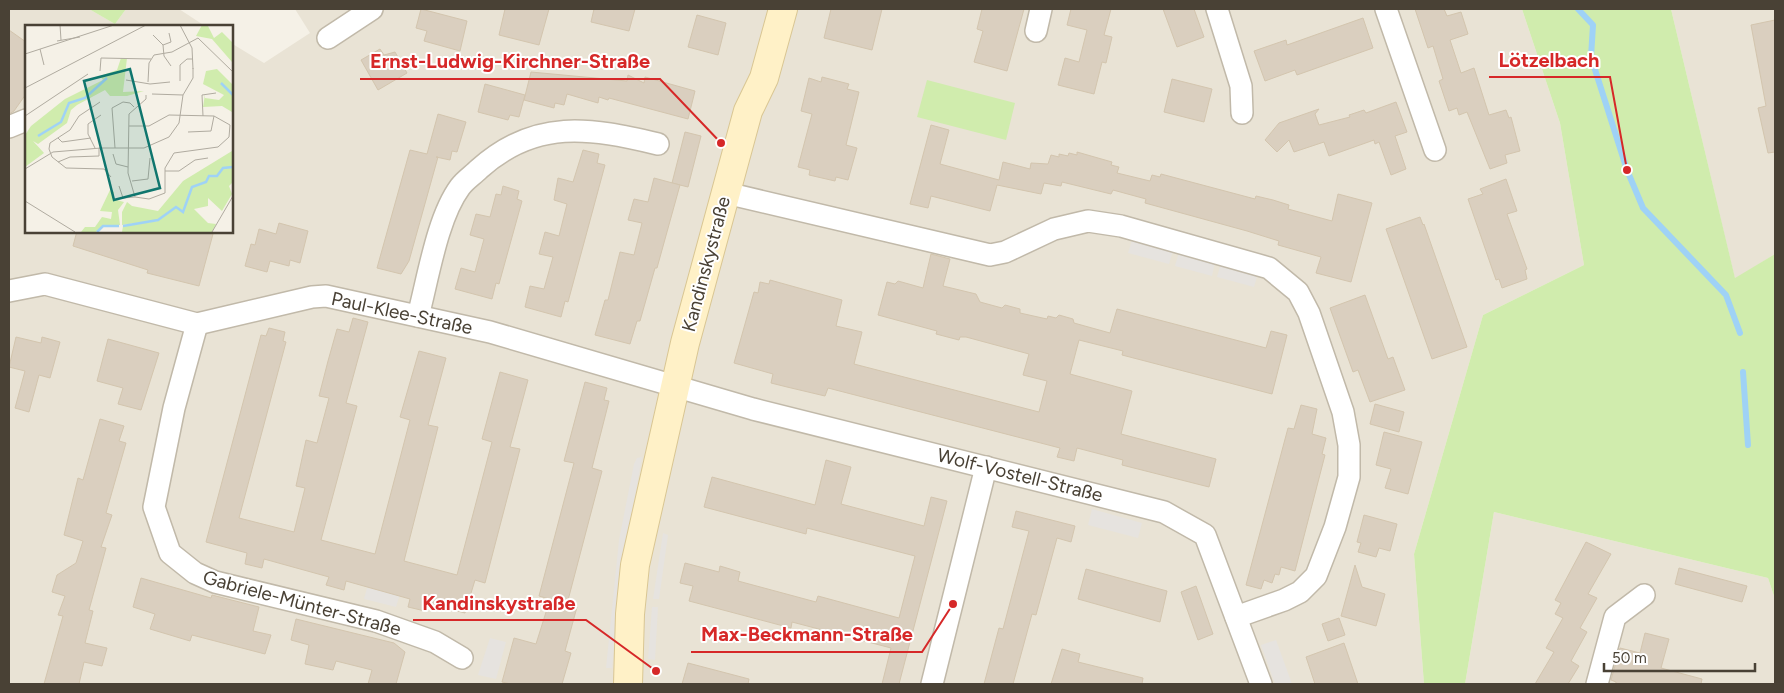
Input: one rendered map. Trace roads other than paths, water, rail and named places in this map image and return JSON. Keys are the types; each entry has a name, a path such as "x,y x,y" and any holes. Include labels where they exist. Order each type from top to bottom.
{"street":[{"path":"328,38 372,9"},
{"name":"Kandinskystraße","path":"748,111 750,73 758,37 770,9"},
{"name":"Kandinskystraße","path":"628,684 630,614 636,565 685,343 748,111 764,78 783,9"},
{"path":"1036,31 1041,9"},
{"path":"1217,9 1241,86 1242,113"},
{"path":"1386,9 1435,150"},
{"path":"9,127 25,120"},
{"path":"418,316 440,230 460,187 491,159 523,140 570,130 605,132 658,144"},
{"path":"726,192 990,255 1005,252 1054,229 1088,221 1120,226 1269,268 1298,292 1309,313 1343,412 1350,444 1349,477 1335,527 1316,576 1300,592 1284,600 1236,617"},
{"name":"Paul-Klee-Straße","path":"9,291 45,284 197,324 312,297 326,296 490,332 574,355 676,387"},
{"name":"Gabriele-Münter-Straße","path":"197,324 174,408 154,507 170,553 194,573 214,582 376,621 436,642 462,658"},
{"name":"Wolf-Vostell-Straße","path":"676,387 753,409 1164,512 1205,536 1261,684"},
{"path":"932,684 986,467"},
{"path":"1597,684 1616,617 1644,595"}],"waterway":[{"path":"1578,9 1593,25 1591,57 1627,170 1643,208 1726,295 1740,333"},
{"path":"1743,372 1748,445"}],"place":[{"name":"Ernst-Ludwig-Kirchner-Straße","path":"721,143"},
{"name":"Lötzelbach","path":"1627,170"},
{"name":"Max-Beckmann-Straße","path":"953,604"},
{"name":"Kandinskystraße","path":"656,671"}]}
